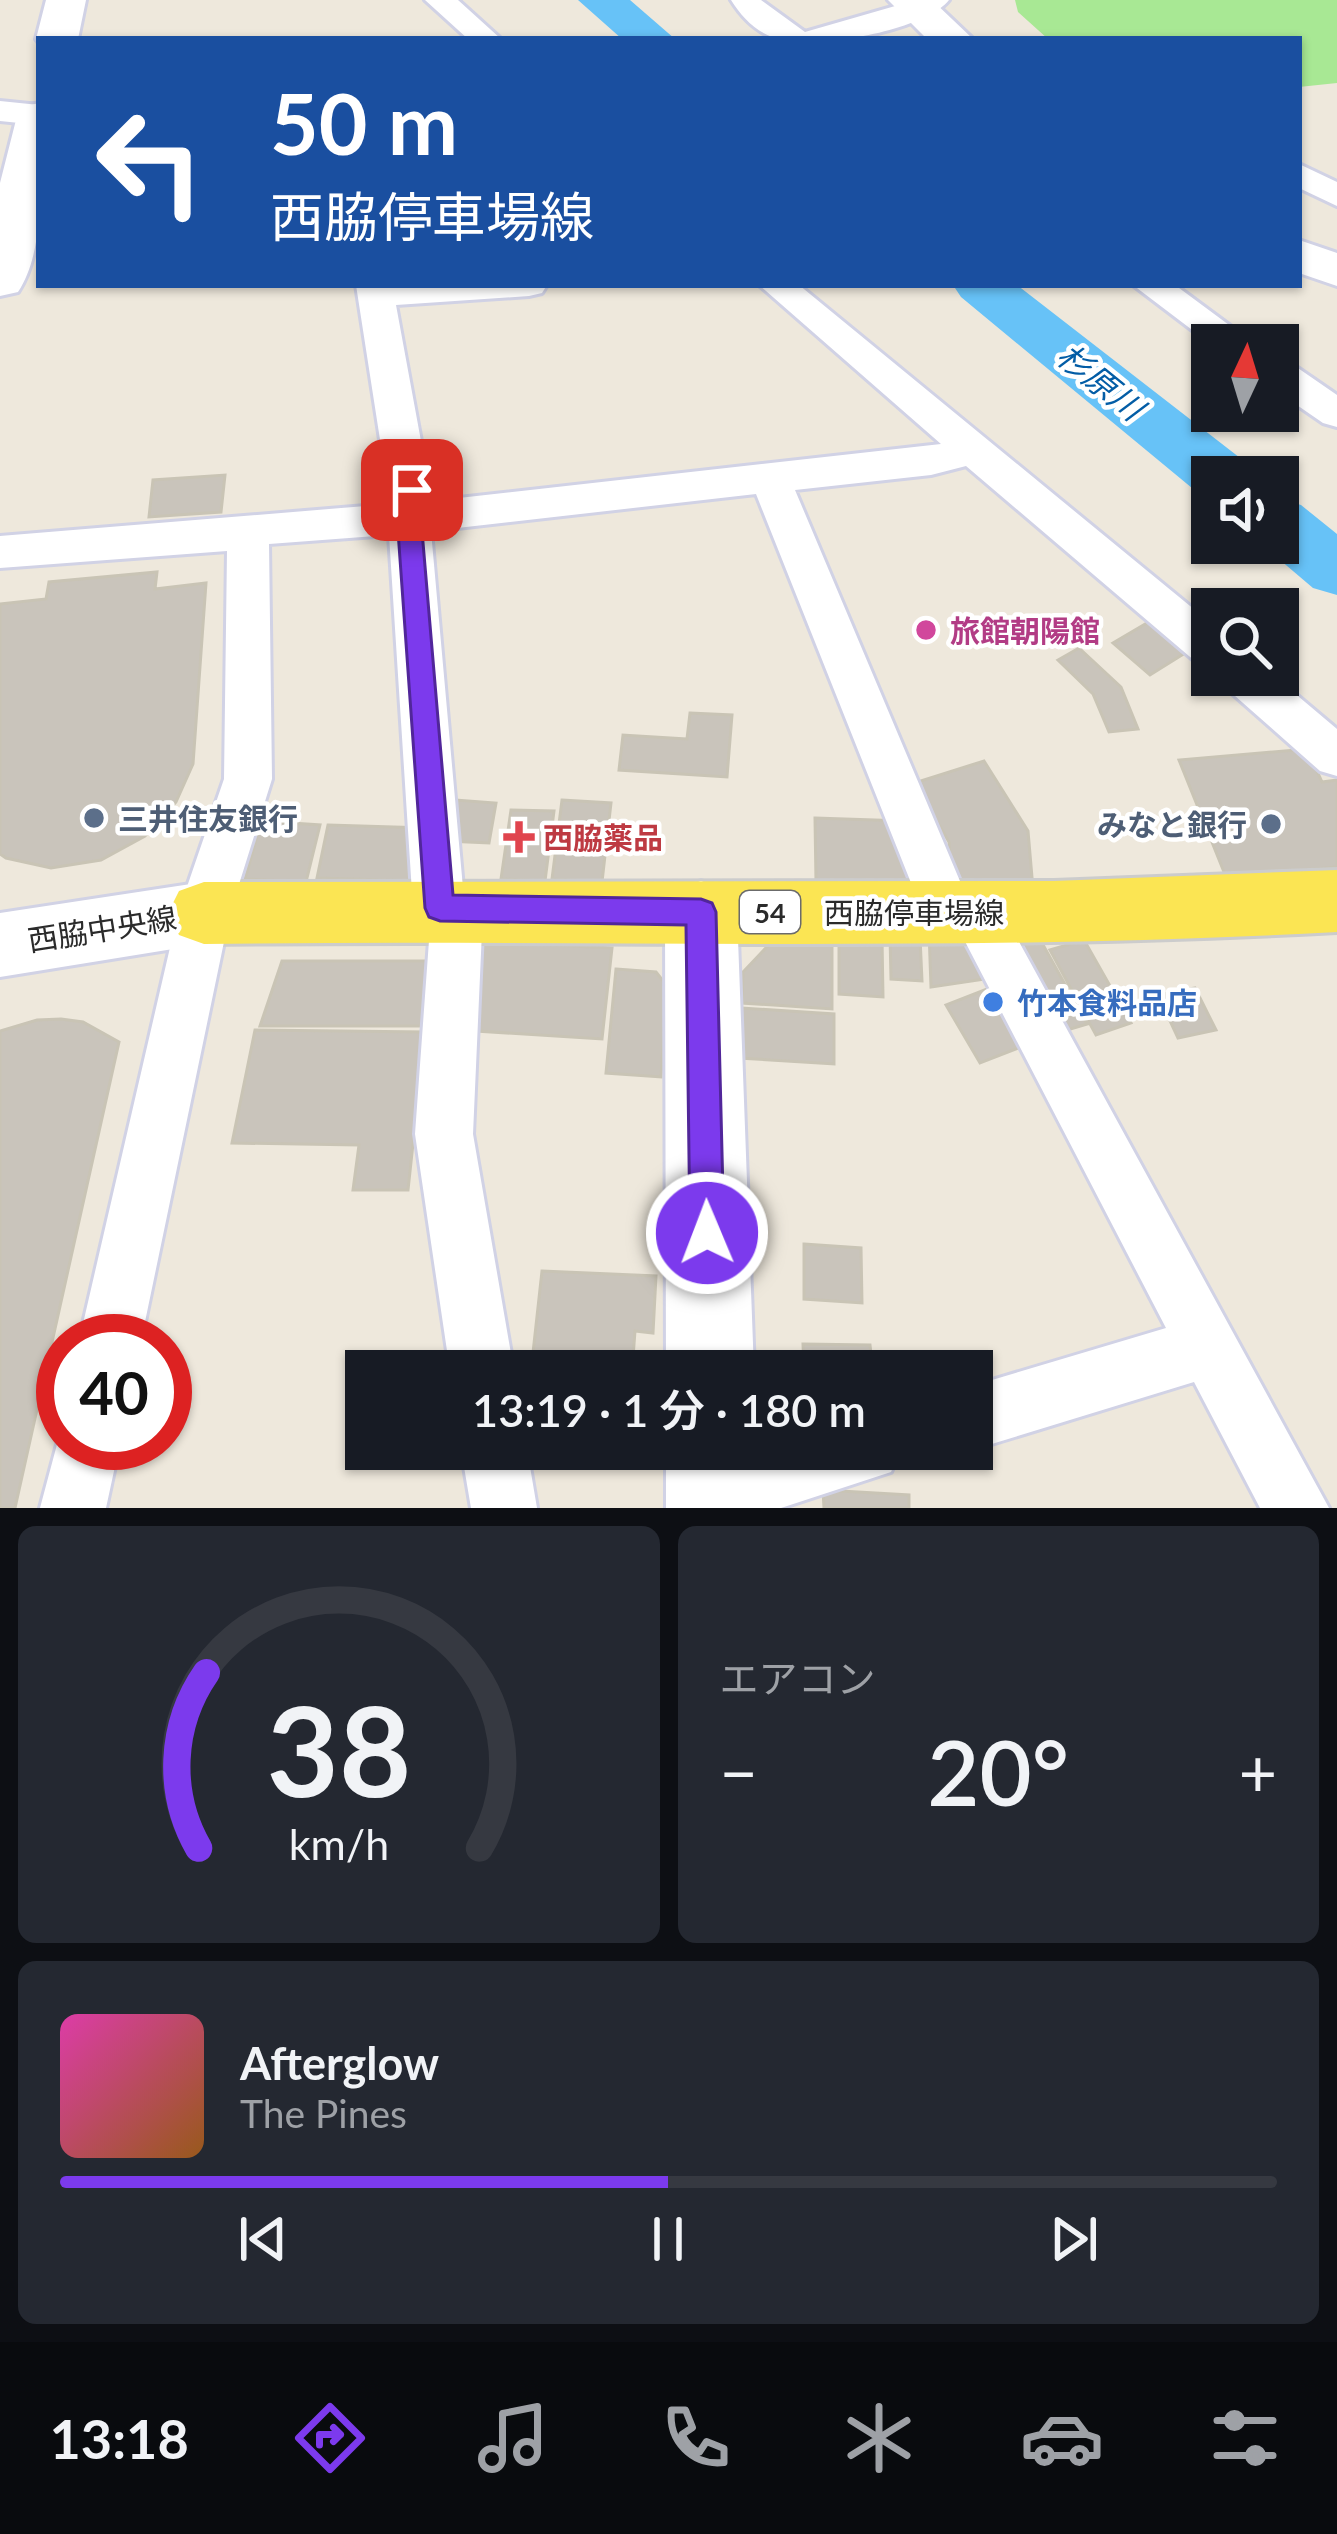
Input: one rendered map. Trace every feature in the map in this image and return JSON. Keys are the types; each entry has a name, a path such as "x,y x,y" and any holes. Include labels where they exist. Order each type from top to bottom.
{"main road":[{"name":"西脇停車場線","path":"203,913 448,908 1186,911 1337,901"}],"street":[{"path":"58,36 66,0"},
{"path":"440,0 482,36"},
{"path":"746,0 754,13 790,36"},
{"path":"824,36 920,4 949,36"},
{"path":"0,112 36,116"},
{"path":"0,281 12,183 36,123"},
{"path":"1302,176 1337,196"},
{"path":"1302,256 1337,271"},
{"path":"437,288 375,290 412,490 410,518 448,908 444,1135 479,1350"},
{"path":"782,288 1191,632"},
{"path":"1155,288 1208,324"},
{"path":"1299,388 1337,414"},
{"path":"0,552 410,518 931,461 973,450"},
{"path":"769,476 961,912 1296,1508"},
{"path":"116,1314 203,913 248,778 248,534"},
{"path":"1266,696 1337,757"},
{"path":"701,912 710,1350"},
{"name":"西脇中央線","path":"0,945 203,913"},
{"path":"993,1412 1209,1346"},
{"path":"73,1508 81,1470"},
{"path":"498,1470 504,1508"},
{"path":"712,1484 774,1470"}],"green space":[{"path":"1015,0 1337,0 1337,83 1302,87 1302,36 1045,36 1018,12"}],"building":[{"path":"225,475 221,512 149,517 153,480"},
{"path":"157,572 155,589 206,583 193,764 176,802 145,836 101,860 51,868 6,858 0,854 0,604 46,599 49,582"},
{"path":"1157,617 1191,649 1150,675 1113,643"},
{"path":"1079,648 1121,687 1138,729 1109,732 1093,694 1058,660"},
{"path":"690,713 732,715 727,777 619,770 623,735 687,739"},
{"name":"みなと銀行","path":"1307,749 1322,782 1337,780 1337,867 1226,877 1179,760"},
{"path":"984,761 1028,831 1033,889 951,884 949,842 914,783"},
{"path":"455,800 496,803 489,843 447,841"},
{"path":"562,800 611,803 602,882 552,879"},
{"path":"511,810 554,811 545,881 501,879"},
{"path":"815,818 904,821 930,889 816,882"},
{"path":"261,821 320,825 306,882 245,879"},
{"path":"328,825 425,828 416,881 317,878"},
{"path":"782,931 832,934 832,1009 742,1003 743,972"},
{"path":"929,931 973,934 991,978 931,987"},
{"path":"1037,934 1087,1024 1057,1033 1006,939"},
{"path":"839,935 882,938 883,997 839,994"},
{"path":"890,935 920,937 922,981 891,979"},
{"path":"1084,940 1131,1023 1096,1035 1050,950"},
{"path":"476,941 612,948 602,1039 461,1030"},
{"path":"282,961 430,961 424,1026 260,1026"},
{"path":"616,969 656,972 667,986 661,1077 606,1073"},
{"path":"997,985 1031,1043 980,1063 946,1005"},
{"path":"1195,988 1216,1030 1178,1038 1158,995"},
{"path":"741,1008 834,1014 834,1064 739,1058"},
{"path":"37,1020 83,1022 119,1042 58,1314 36,1314 36,1414 15,1508 0,1508 0,1031"},
{"path":"255,1030 425,1032 408,1190 353,1190 359,1145 232,1143"},
{"path":"804,1244 861,1248 862,1303 804,1299"},
{"path":"542,1271 656,1276 653,1333 635,1331 634,1350 533,1350"},
{"path":"803,1344 870,1345 871,1350 803,1350"},
{"path":"823,1490 909,1495 909,1508 824,1508"}],"waterway":[{"name":"杉原川","path":"601,0 647,36"},
{"name":"杉原川","path":"985,288 1195,456"},
{"name":"杉原川","path":"1299,539 1337,570"}],"place":[{"name":"旅館朝陽館","path":"926,630"},
{"name":"三井住友銀行","path":"94,818"},
{"name":"みなと銀行","path":"1271,824"},
{"name":"西脇薬品","path":"519,837"},
{"name":"竹本食料品店","path":"993,1002"}],"route":[{"path":"412,490 410,531 440,908 701,912 707,1233"}]}
